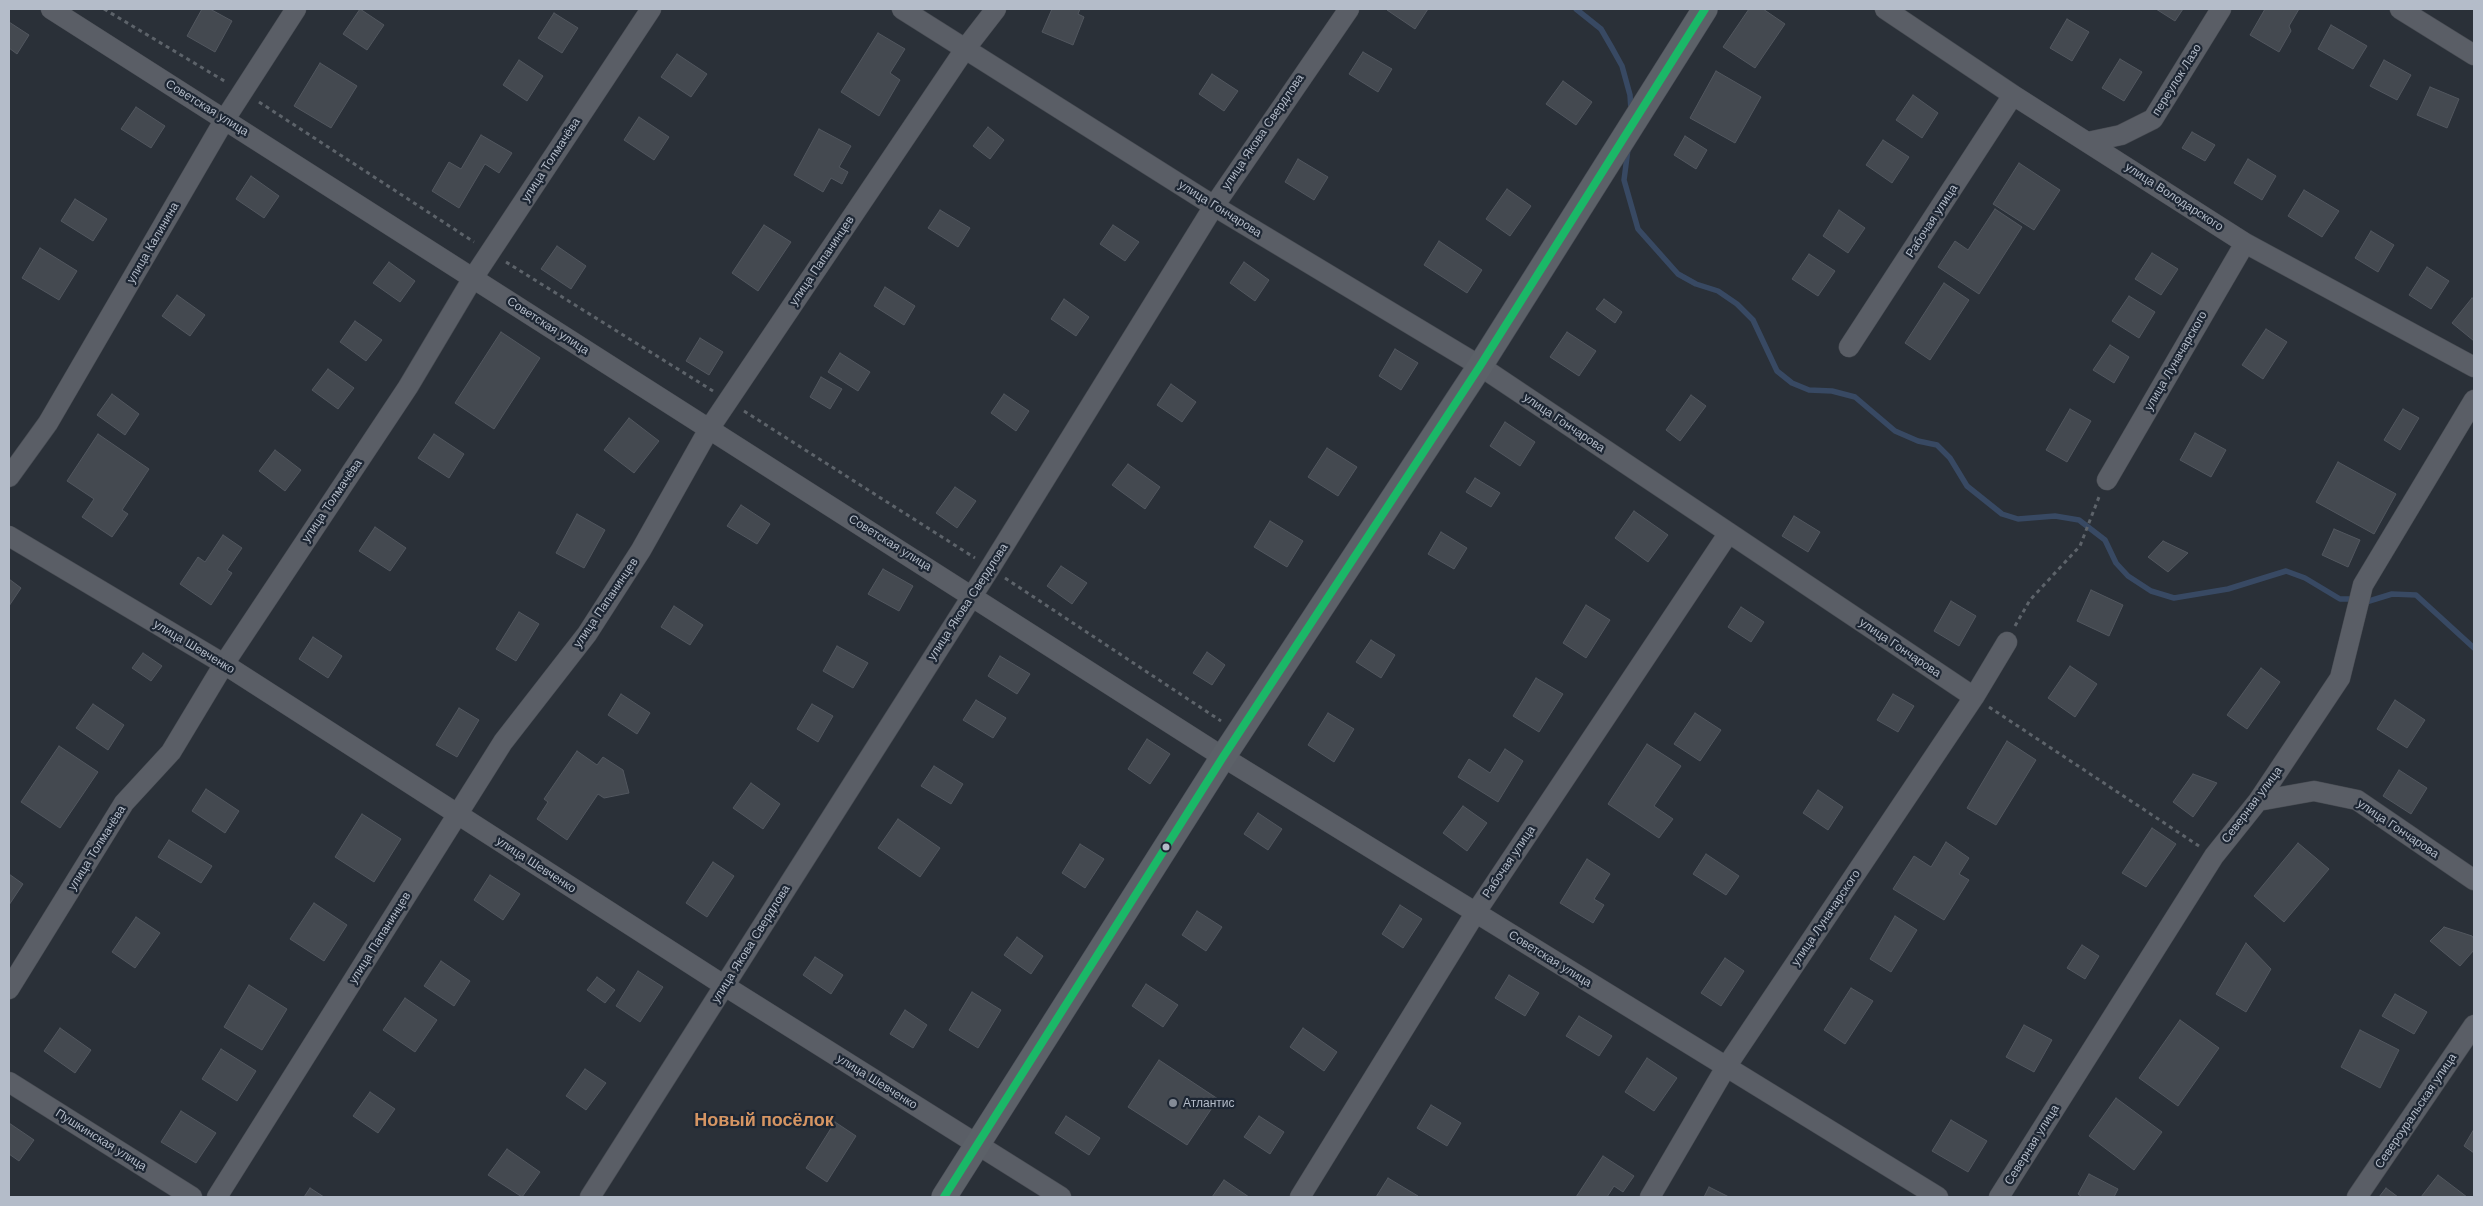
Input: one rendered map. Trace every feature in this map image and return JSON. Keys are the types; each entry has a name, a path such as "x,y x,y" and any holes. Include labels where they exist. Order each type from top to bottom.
{"main road":[{"path":"944,1197 1223,757 1480,366 1705,9"}],"street":[{"name":"Советская улица","path":"51,9 972,595 1223,757 1938,1197"},
{"name":"улица Калинина","path":"9,477 48,423 225,119 296,9"},
{"name":"улица Толмачёва","path":"9,989 124,803 171,752 224,664 408,387 473,278 650,9"},
{"name":"улица Гончарова","path":"902,9 1214,206 1480,366 1728,534 1974,697"},
{"name":"улица Папанинцев","path":"218,1197 503,742 587,634 641,550 709,429 965,49 996,9"},
{"name":"улица Якова Свердлова","path":"590,1197 990,568 1214,206 1349,9"},
{"name":"улица Володарского","path":"1885,9 2013,95 2246,242 2474,367"},
{"name":"переулок Лазо","path":"2088,142 2121,135 2153,120 2221,9"},
{"path":"2400,9 2474,55"},
{"name":"Рабочая улица","path":"1849,347 2013,95"},
{"name":"улица Луначарского","path":"2107,480 2246,242"},
{"name":"Северная улица","path":"1999,1197 2214,856 2258,801 2340,678 2363,585 2474,400"},
{"name":"Рабочая улица","path":"1300,1197 1476,912 1728,534"},
{"name":"улица Шевченко","path":"9,536 224,664 725,986 1061,1197"},
{"name":"улица Луначарского","path":"1650,1197 1726,1067 1974,697 2007,642"},
{"name":"улица Гончарова","path":"2258,801 2314,791 2357,800 2474,880"},
{"name":"Североуральская улица","path":"2357,1197 2474,1025"},
{"name":"Пушкинская улица","path":"9,1082 192,1197"}],"path":[{"path":"104,9 243,92 490,252 728,400 990,568 1239,733"},
{"path":"2007,642 2030,600 2080,546 2095,505"},
{"path":"1974,697 2214,856"}],"building":[{"path":"202,9 210,9 232,21 215,52 187,36"},
{"path":"360,9 384,25 367,50 343,34"},
{"path":"1052,9 1080,9 1078,14 1084,17 1073,45 1042,32"},
{"path":"1388,9 1428,9 1415,29"},
{"path":"1749,9 1763,9 1785,24 1755,68 1723,47"},
{"path":"2156,9 2183,9 2175,21"},
{"path":"2265,9 2299,9 2289,26 2291,31 2279,52 2250,35"},
{"path":"554,13 578,28 562,53 538,38"},
{"path":"2067,19 2089,32 2072,61 2050,48"},
{"path":"9,22 29,35 17,54 9,48"},
{"path":"2331,25 2367,46 2353,69 2318,49"},
{"path":"878,33 905,49 890,73 900,80 879,116 841,92"},
{"path":"1363,52 1392,69 1378,92 1349,74"},
{"path":"677,54 707,74 691,97 661,77"},
{"path":"2120,59 2142,72 2124,101 2102,88"},
{"path":"519,60 543,76 527,101 503,85"},
{"path":"2384,60 2411,75 2397,100 2370,86"},
{"path":"320,63 357,86 331,128 294,106"},
{"path":"1716,71 1761,97 1735,143 1690,118"},
{"path":"1212,74 1238,91 1224,111 1199,94"},
{"path":"1563,81 1592,102 1576,125 1546,104"},
{"path":"2430,87 2459,99 2447,128 2417,115"},
{"path":"1913,95 1938,113 1922,138 1896,120"},
{"path":"136,107 165,126 151,148 121,129"},
{"path":"639,117 669,137 654,160 624,140"},
{"path":"988,127 1004,140 990,159 973,146"},
{"path":"819,129 851,146 839,167 848,172 842,184 831,178 823,192 794,175"},
{"path":"2192,132 2215,145 2205,161 2182,148"},
{"path":"481,135 512,153 499,173 485,164 459,208 432,191 449,162 461,169"},
{"path":"1685,136 1707,150 1696,169 1674,155"},
{"path":"1883,140 1909,157 1892,183 1866,165"},
{"path":"1298,159 1328,177 1314,200 1285,182"},
{"path":"2248,159 2276,176 2262,200 2234,183"},
{"path":"2019,163 2060,190 2034,230 1993,204"},
{"path":"251,176 279,196 264,218 236,199"},
{"path":"1507,189 1531,206 1510,236 1486,219"},
{"path":"2304,190 2339,211 2322,237 2288,216"},
{"path":"75,199 107,219 93,241 61,221"},
{"path":"1995,209 2022,227 1979,294 1938,267 1955,241 1968,250"},
{"path":"940,210 970,228 958,247 928,228"},
{"path":"1839,210 1865,228 1848,253 1823,236"},
{"path":"764,225 791,242 758,291 732,273"},
{"path":"1113,225 1139,242 1125,261 1100,244"},
{"path":"2371,231 2394,245 2378,272 2355,258"},
{"path":"1439,241 1482,270 1467,293 1424,265"},
{"path":"557,246 586,266 571,289 541,269"},
{"path":"40,248 77,271 59,300 22,278"},
{"path":"2152,253 2178,269 2161,295 2135,279"},
{"path":"1809,254 1835,271 1818,296 1792,279"},
{"path":"389,262 415,281 400,302 373,283"},
{"path":"1244,262 1269,280 1255,301 1230,283"},
{"path":"2427,267 2449,281 2431,309 2409,295"},
{"path":"1944,283 1969,300 1930,360 1905,343"},
{"path":"885,287 915,306 904,325 874,306"},
{"path":"177,295 205,315 190,336 162,316"},
{"path":"2129,296 2155,312 2139,338 2112,321"},
{"path":"2472,298 2474,299 2474,341 2452,323"},
{"path":"1064,299 1089,317 1076,336 1051,319"},
{"path":"1604,299 1622,312 1615,323 1596,309"},
{"path":"355,321 382,340 366,361 340,342"},
{"path":"2266,329 2287,342 2263,379 2242,365"},
{"path":"501,332 540,358 494,429 455,403"},
{"path":"1567,332 1596,351 1579,376 1550,357"},
{"path":"700,338 723,352 709,375 686,361"},
{"path":"2110,345 2129,357 2114,383 2093,370"},
{"path":"1395,349 1418,363 1401,390 1379,376"},
{"path":"840,353 870,372 858,391 828,372"},
{"path":"328,369 354,388 338,409 312,390"},
{"path":"821,377 842,389 830,409 810,397"},
{"path":"1171,384 1196,402 1182,422 1157,405"},
{"path":"112,394 139,414 125,435 97,415"},
{"path":"1004,394 1029,411 1016,431 991,413"},
{"path":"1691,395 1706,406 1680,441 1666,430"},
{"path":"2070,409 2091,421 2067,462 2046,450"},
{"path":"2403,409 2419,418 2400,450 2384,440"},
{"path":"629,418 659,441 634,473 604,450"},
{"path":"1505,422 1535,442 1520,466 1490,446"},
{"path":"2195,433 2226,450 2211,477 2180,460"},
{"path":"98,434 149,469 122,510 128,514 112,537 82,517 94,499 67,481"},
{"path":"434,434 464,454 449,478 418,458"},
{"path":"1327,448 1357,467 1338,496 1308,477"},
{"path":"275,450 301,470 285,491 259,471"},
{"path":"2338,462 2396,494 2374,534 2316,502"},
{"path":"1128,464 1160,487 1145,509 1112,485"},
{"path":"1475,478 1500,493 1491,507 1466,492"},
{"path":"955,487 976,501 957,528 936,513"},
{"path":"741,505 770,524 757,544 727,526"},
{"path":"1634,511 1668,535 1648,562 1615,538"},
{"path":"577,514 605,530 584,568 556,553"},
{"path":"1794,516 1820,532 1808,552 1782,536"},
{"path":"1270,521 1303,541 1287,567 1254,547"},
{"path":"375,527 406,548 390,571 359,551"},
{"path":"2334,529 2360,540 2348,567 2322,555"},
{"path":"1441,532 1467,548 1454,569 1428,554"},
{"path":"223,535 242,548 227,570 232,573 211,605 180,584 198,557 205,562"},
{"path":"2163,541 2188,553 2168,572 2148,557"},
{"path":"1061,566 1087,583 1072,604 1047,586"},
{"path":"883,569 913,586 899,611 868,594"},
{"path":"9,579 21,588 9,606"},
{"path":"2091,590 2123,605 2109,636 2077,621"},
{"path":"1951,601 1976,616 1959,646 1934,631"},
{"path":"1586,605 1610,620 1586,658 1563,643"},
{"path":"674,606 703,625 690,645 661,627"},
{"path":"1741,607 1764,622 1751,642 1728,627"},
{"path":"519,612 539,624 516,661 496,649"},
{"path":"313,637 342,656 328,678 299,659"},
{"path":"1371,640 1395,655 1381,678 1356,662"},
{"path":"837,646 868,663 853,688 823,671"},
{"path":"1207,652 1225,665 1212,685 1193,673"},
{"path":"143,653 162,666 151,681 132,668"},
{"path":"1000,656 1030,674 1017,694 988,676"},
{"path":"2070,666 2097,684 2075,717 2048,698"},
{"path":"2261,668 2280,682 2247,729 2227,715"},
{"path":"1536,678 1563,694 1539,732 1513,716"},
{"path":"621,694 650,713 637,734 608,715"},
{"path":"1893,694 1914,706 1898,732 1877,720"},
{"path":"976,700 1006,718 993,738 963,720"},
{"path":"2395,700 2425,720 2407,748 2377,729"},
{"path":"93,704 124,725 108,750 76,728"},
{"path":"812,704 833,716 818,742 797,729"},
{"path":"459,708 479,720 457,757 436,745"},
{"path":"1328,713 1354,729 1334,762 1308,745"},
{"path":"1695,713 1721,730 1700,761 1674,744"},
{"path":"1147,739 1170,754 1150,784 1128,769"},
{"path":"2007,741 2036,760 1996,825 1967,808"},
{"path":"1647,744 1681,766 1654,806 1673,819 1659,838 1608,804"},
{"path":"59,746 98,772 60,828 21,802"},
{"path":"1505,749 1523,761 1498,802 1458,777 1469,759 1490,773"},
{"path":"577,751 597,765 603,757 623,770 629,793 604,798 598,794 567,840 537,819 548,802 544,799"},
{"path":"934,766 963,784 951,804 921,786"},
{"path":"2399,770 2427,788 2411,814 2383,796"},
{"path":"2193,774 2217,783 2193,817 2173,802"},
{"path":"751,783 780,804 763,829 733,808"},
{"path":"206,789 239,811 225,833 192,811"},
{"path":"1818,790 1843,807 1828,830 1803,813"},
{"path":"1463,806 1487,823 1467,851 1443,833"},
{"path":"1258,813 1282,829 1268,850 1244,834"},
{"path":"362,814 401,839 374,882 335,857"},
{"path":"898,819 940,848 920,877 878,848"},
{"path":"2152,828 2176,844 2146,887 2122,873"},
{"path":"169,840 212,866 201,883 158,857"},
{"path":"1946,842 1969,858 1959,874 1969,880 1944,920 1893,889 1914,856 1931,867"},
{"path":"2298,843 2329,869 2284,922 2254,896"},
{"path":"1080,844 1104,859 1085,888 1062,873"},
{"path":"1706,854 1739,876 1726,895 1693,874"},
{"path":"1587,859 1610,874 1594,899 1604,905 1593,923 1560,903"},
{"path":"713,862 734,876 707,917 686,903"},
{"path":"9,874 23,884 9,905"},
{"path":"490,875 520,894 503,920 474,900"},
{"path":"314,903 347,925 324,961 290,939"},
{"path":"1400,905 1422,919 1403,948 1382,934"},
{"path":"1197,911 1222,927 1206,951 1182,935"},
{"path":"1895,916 1917,930 1891,972 1870,959"},
{"path":"136,917 160,933 135,968 112,952"},
{"path":"2444,927 2472,936 2474,939 2474,950 2460,966 2430,941"},
{"path":"1017,937 1043,956 1031,974 1004,955"},
{"path":"2246,943 2271,969 2246,1012 2216,994"},
{"path":"2082,945 2099,956 2085,979 2067,968"},
{"path":"815,957 843,975 831,994 803,975"},
{"path":"1725,958 1744,971 1721,1006 1701,993"},
{"path":"441,961 470,981 454,1006 424,986"},
{"path":"638,971 663,987 640,1022 616,1006"},
{"path":"1509,975 1539,993 1525,1016 1495,998"},
{"path":"597,977 615,990 605,1003 587,990"},
{"path":"1146,984 1178,1005 1163,1027 1132,1006"},
{"path":"249,985 287,1009 262,1050 224,1027"},
{"path":"1851,988 1873,1001 1845,1044 1824,1030"},
{"path":"972,992 1001,1010 978,1048 949,1030"},
{"path":"2395,994 2427,1012 2414,1034 2382,1016"},
{"path":"405,998 437,1020 415,1052 383,1030"},
{"path":"905,1010 927,1025 913,1048 890,1034"},
{"path":"1579,1016 1612,1036 1599,1056 1566,1036"},
{"path":"2180,1020 2219,1048 2178,1106 2139,1078"},
{"path":"2024,1025 2052,1040 2034,1072 2006,1057"},
{"path":"60,1028 91,1050 75,1073 44,1051"},
{"path":"1303,1028 1337,1052 1324,1071 1290,1047"},
{"path":"2360,1030 2399,1050 2380,1088 2341,1067"},
{"path":"221,1049 256,1071 237,1101 202,1079"},
{"path":"1647,1058 1677,1078 1654,1111 1625,1092"},
{"name":"Атлантис","path":"1159,1060 1218,1099 1187,1145 1128,1107"},
{"path":"585,1069 606,1083 586,1110 566,1096"},
{"path":"370,1092 395,1109 378,1133 353,1116"},
{"path":"2116,1098 2162,1132 2134,1170 2089,1136"},
{"path":"1431,1105 1461,1123 1447,1146 1417,1128"},
{"path":"181,1111 216,1133 196,1163 161,1142"},
{"path":"1066,1116 1100,1138 1089,1155 1055,1133"},
{"path":"1259,1116 1284,1132 1270,1154 1244,1137"},
{"path":"1951,1120 1987,1141 1968,1172 1932,1151"},
{"path":"835,1122 856,1136 827,1182 806,1168"},
{"path":"9,1123 34,1140 19,1161 9,1154"},
{"path":"2474,1129 2474,1153 2464,1146"},
{"path":"507,1149 540,1172 522,1197 488,1175"},
{"path":"1603,1156 1634,1176 1623,1192 1614,1186 1607,1197 1576,1197"},
{"path":"2089,1174 2118,1189 2114,1197 2082,1197 2078,1194"},
{"path":"2438,1175 2467,1197 2421,1197"},
{"path":"1388,1178 1418,1196 1376,1197"},
{"path":"1224,1180 1249,1197 1212,1197"},
{"path":"1709,1187 1729,1197 1704,1197"},
{"path":"310,1188 324,1197 304,1197"},
{"path":"2386,1188 2398,1197 2379,1197"}],"waterway":[{"path":"1576,9 1601,29 1622,66 1630,95 1631,110"},
{"path":"1628,149 1624,180 1638,229 1678,274 1696,284 1718,291 1737,304 1753,320 1777,371 1792,383 1809,390 1832,391 1855,397 1895,431 1918,441 1937,445 1950,458 1967,486 2002,514 2018,519 2055,516 2079,520 2105,540 2116,563 2128,576 2151,591 2174,598 2228,589 2286,571 2305,578 2340,599 2352,599"},
{"path":"2366,602 2392,594 2416,595 2474,648"}],"transit line":[{"path":"944,1197 1223,757 1480,366 1705,9"}],"place":[{"name":"Атлантис","path":"1173,1103"}],"district":[{"name":"Новый посёлок","path":"764,1121"}]}
